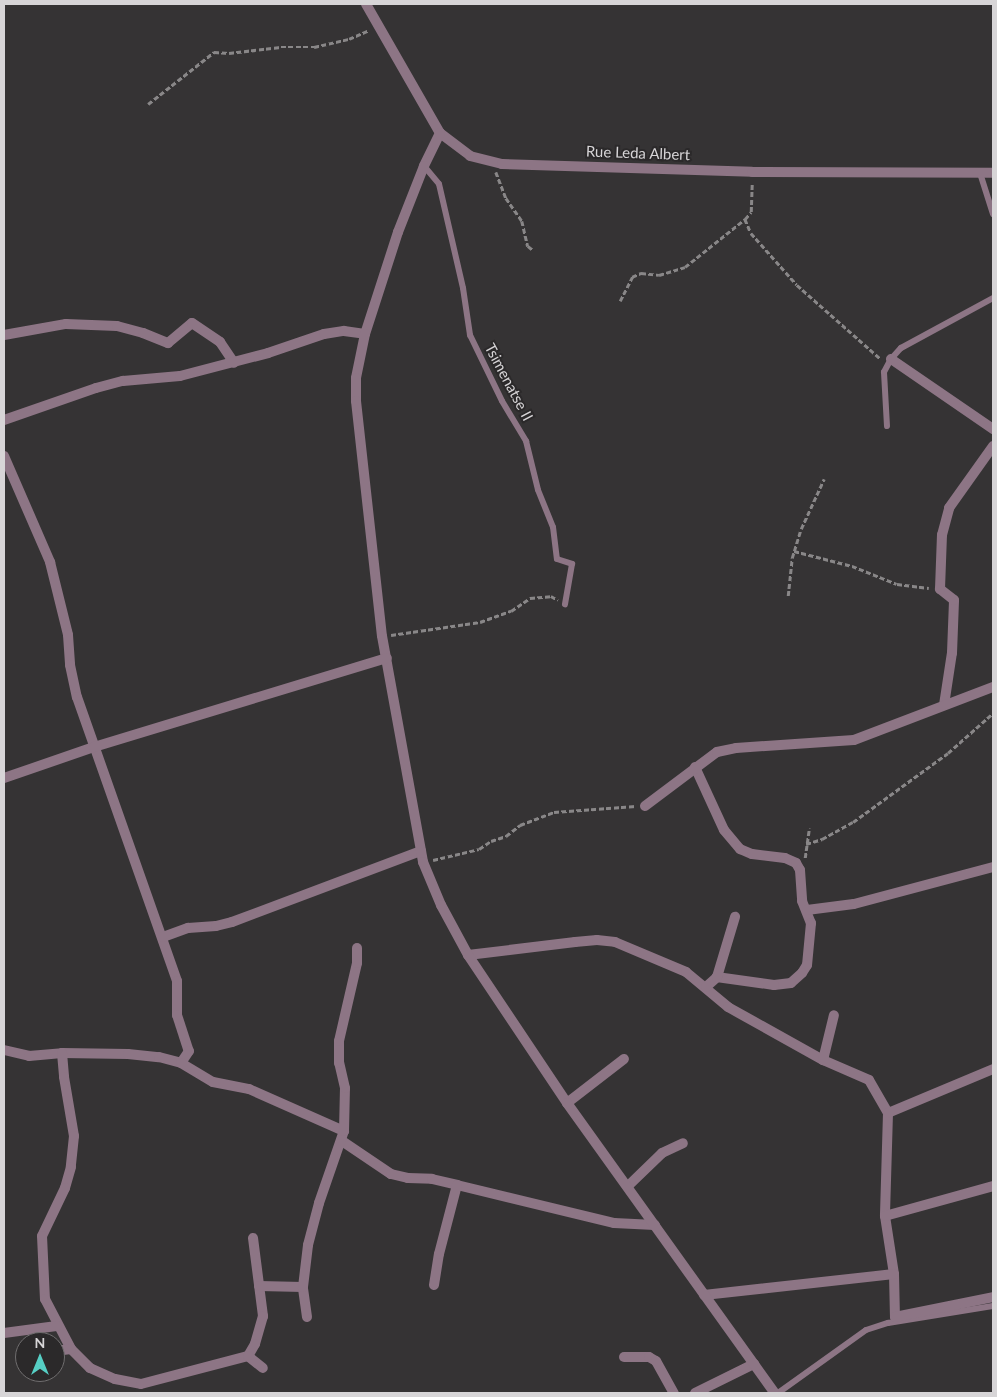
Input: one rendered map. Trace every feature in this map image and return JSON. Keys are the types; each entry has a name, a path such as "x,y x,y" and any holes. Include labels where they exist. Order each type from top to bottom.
{"street":[{"name":"Rue Leda Albert","path":"366,4 440,133 470,156 492,162 502,164 752,172 993,173"},
{"path":"440,133 424,166 398,232 365,334 356,378 356,401 382,636 423,862 441,905 468,955 567,1103 704,1295 777,1393"},
{"path":"4,335 66,324 118,326 144,333 168,344 192,323 220,342 234,363"},
{"path":"4,420 123,381 180,376 234,363 324,334 344,331 365,334"},
{"path":"889,362 993,428"},
{"path":"944,704 952,653 954,600 940,588 942,535 950,508 993,446"},
{"path":"4,456 50,562 68,635 70,665 76,697 163,937 177,981 177,1015 189,1051 181,1063"},
{"path":"4,778 94,747 387,658"},
{"path":"645,806 695,767 718,752 736,748 854,740 944,704 993,687"},
{"path":"695,767 724,830 740,848 752,854 785,858 796,863 800,870 802,901 811,923 807,965 802,973 791,983 774,985 718,976"},
{"path":"163,937 188,928 216,926 232,922 421,851"},
{"path":"807,910 854,904 993,867"},
{"path":"706,987 718,976 735,917"},
{"path":"468,955 597,940 615,942 686,972 728,1007 822,1060 869,1080 888,1114 885,1216 894,1274 894,1317 993,1297"},
{"path":"307,1317 304,1287 308,1245 319,1203 343,1136 345,1088 339,1063 339,1041 357,963 357,948"},
{"path":"822,1060 834,1015"},
{"path":"4,1050 29,1056 62,1053 128,1054 159,1057 181,1063 213,1082 249,1089 343,1136 391,1174 457,1185 614,1223 655,1225"},
{"path":"62,1053 74,1136 71,1167 65,1188 42,1236 45,1299 57,1326 71,1349 90,1368 141,1389 248,1356 255,1344 263,1316 253,1238"},
{"path":"567,1103 624,1059"},
{"path":"888,1114 993,1069"},
{"path":"628,1186 662,1153 683,1143"},
{"path":"434,1285 439,1254 457,1185"},
{"path":"885,1216 993,1186"},
{"path":"704,1295 894,1274"},
{"path":"259,1286 304,1287"},
{"path":"4,1333 57,1326"},
{"path":"65,1350 71,1349"},
{"path":"248,1356 263,1368"},
{"path":"624,1357 649,1357 656,1361 674,1393"},
{"path":"695,1393 754,1364"}],"lane":[{"name":"Tsimenatse II","path":"424,166 439,184 461,278 470,335 502,401 526,441 538,490 552,527 557,559 572,564 565,604"},
{"path":"980,172 993,214"},
{"path":"887,426 884,372 889,362 901,348 993,298"},
{"path":"777,1393 866,1330 888,1323 993,1306"}],"path":[{"path":"148,104 214,52 229,53 281,47 314,47 349,39 379,26"},
{"path":"492,162 506,198 522,220 528,246 533,250"},
{"path":"620,301 632,277 641,273 659,275 686,266 745,219 751,212 752,172"},
{"path":"745,219 752,233 796,285 889,362"},
{"path":"788,596 794,552 801,529 824,479"},
{"path":"794,552 852,566 897,584 940,588"},
{"path":"382,636 480,622 511,611 530,598 551,596 565,604"},
{"path":"806,844 822,839 853,822 948,753 993,713"},
{"path":"423,862 479,849 491,841 506,836 520,825 554,812 645,806"},
{"path":"800,870 805,864 809,828"}]}
